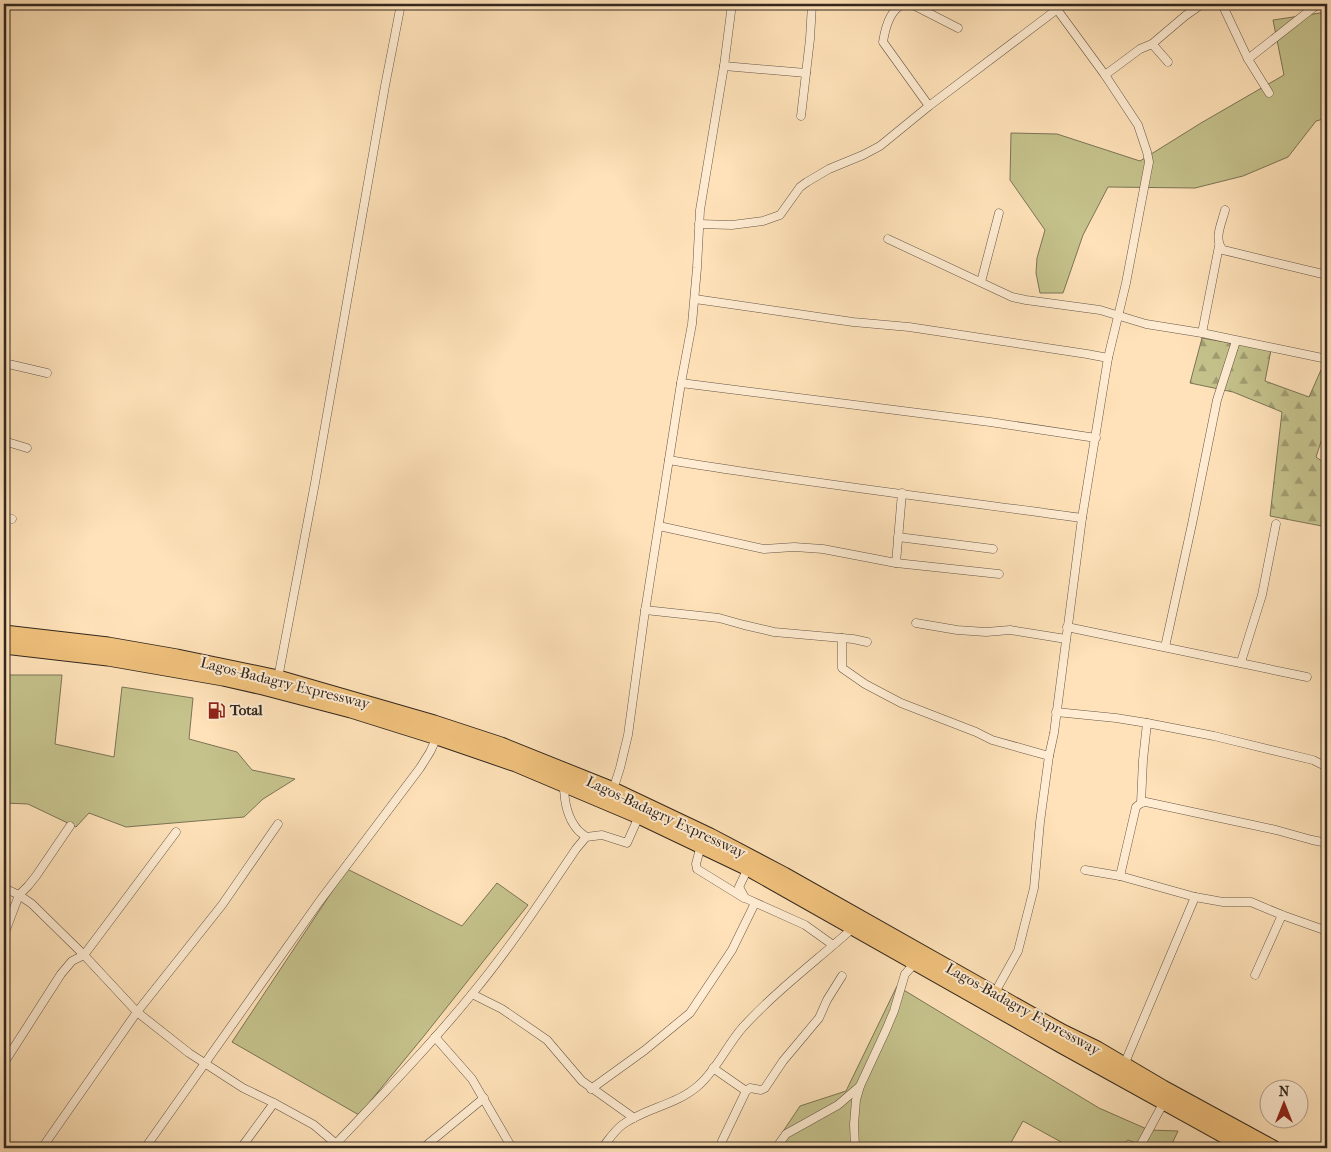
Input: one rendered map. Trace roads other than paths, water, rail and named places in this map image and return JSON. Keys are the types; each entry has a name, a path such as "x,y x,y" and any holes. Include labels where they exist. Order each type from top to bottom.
{"highway":[{"name":"Lagos-Badagry Expressway","path":"4,633 176,657 278,678 502,745 612,790 710,836 784,875 1164,1102 1243,1147"},
{"name":"Lagos-Badagry Expressway","path":"4,646 108,658 223,678 351,710 516,764 639,816 748,868 915,963 1097,1049 1230,1126 1273,1148"}],"street":[{"path":"278,678 401,4"},
{"path":"612,790 620,768 628,735 645,610 695,299 700,210 724,66 732,4"},
{"path":"801,116 812,4"},
{"path":"904,4 898,6 885,29 883,42 929,106"},
{"path":"911,4 958,28"},
{"path":"931,13 933,4"},
{"path":"1105,75 1140,49 1152,44 1202,4"},
{"path":"1222,4 1248,59 1269,93"},
{"path":"1248,59 1318,4"},
{"path":"700,224 763,222 780,215 800,188 807,182 829,169 872,151 1058,6 1138,125 1148,152 1149,162 1126,283 1108,358 1082,518 1054,734 1040,822 1034,888 1018,951 992,999"},
{"path":"1152,44 1168,62"},
{"path":"724,66 806,73"},
{"path":"1202,333 1219,246 1218,238 1225,210"},
{"path":"980,282 999,213"},
{"path":"888,239 1012,297 1100,310 1146,324 1202,333 1327,359"},
{"path":"1219,246 1223,250 1327,274"},
{"path":"695,299 853,322 909,327 1108,358"},
{"path":"1165,647 1217,400 1236,341"},
{"path":"4,363 47,373"},
{"path":"681,383 980,421 1096,438"},
{"path":"4,441 27,448"},
{"path":"669,460 1082,518"},
{"path":"896,564 902,493"},
{"path":"1241,662 1262,594 1276,524"},
{"path":"659,526 764,549 794,546 805,547 896,564 999,574"},
{"path":"898,537 993,549"},
{"path":"645,610 720,618 774,632 867,642"},
{"path":"916,623 986,632 1010,630 1066,639"},
{"path":"1067,627 1307,676"},
{"path":"842,638 842,668 865,684 901,703 992,740 1049,756"},
{"path":"1056,712 1116,718 1214,736 1313,760 1327,767"},
{"path":"1140,803 1147,723"},
{"path":"145,1148 319,902 420,768 437,737"},
{"path":"564,784 564,798 569,816 576,829 586,837"},
{"path":"1120,876 1136,807 1140,803 1146,802 1327,843"},
{"path":"4,888 32,904 84,954 137,1012 189,1054 242,1088 314,1125 336,1147 472,994 519,932 586,837 602,835 627,843 639,816"},
{"path":"42,1148 137,1012 222,905 278,824"},
{"path":"4,934 19,895 28,886 70,826"},
{"path":"4,1063 61,974 72,960 84,954 176,832"},
{"path":"701,845 696,864 697,870 745,898 805,925 833,945"},
{"path":"745,898 739,887 748,868"},
{"path":"1085,870 1120,876 1195,897 1223,902 1251,902 1327,931"},
{"path":"1124,1065 1195,897"},
{"path":"591,1089 645,1050 690,1013 732,950 756,903"},
{"path":"1255,975 1282,915"},
{"path":"602,1148 620,1126 679,1098 699,1085 742,1028 791,980 853,928"},
{"path":"855,1148 854,1116 860,1086 894,1011 905,974 915,963"},
{"path":"721,1148 722,1141 746,1091 750,1088 761,1090 765,1088 784,1060 819,1018 827,1000 842,976"},
{"path":"472,994 502,1009 547,1040 582,1082 634,1118"},
{"path":"435,1037 472,1079 512,1148"},
{"path":"713,1068 746,1091"},
{"path":"776,1148 786,1134 838,1105 860,1086"},
{"path":"423,1148 484,1098"},
{"path":"1139,1148 1164,1102"},
{"path":"242,1148 274,1103"}],"place":[{"name":"Total","path":"216,710"}]}
